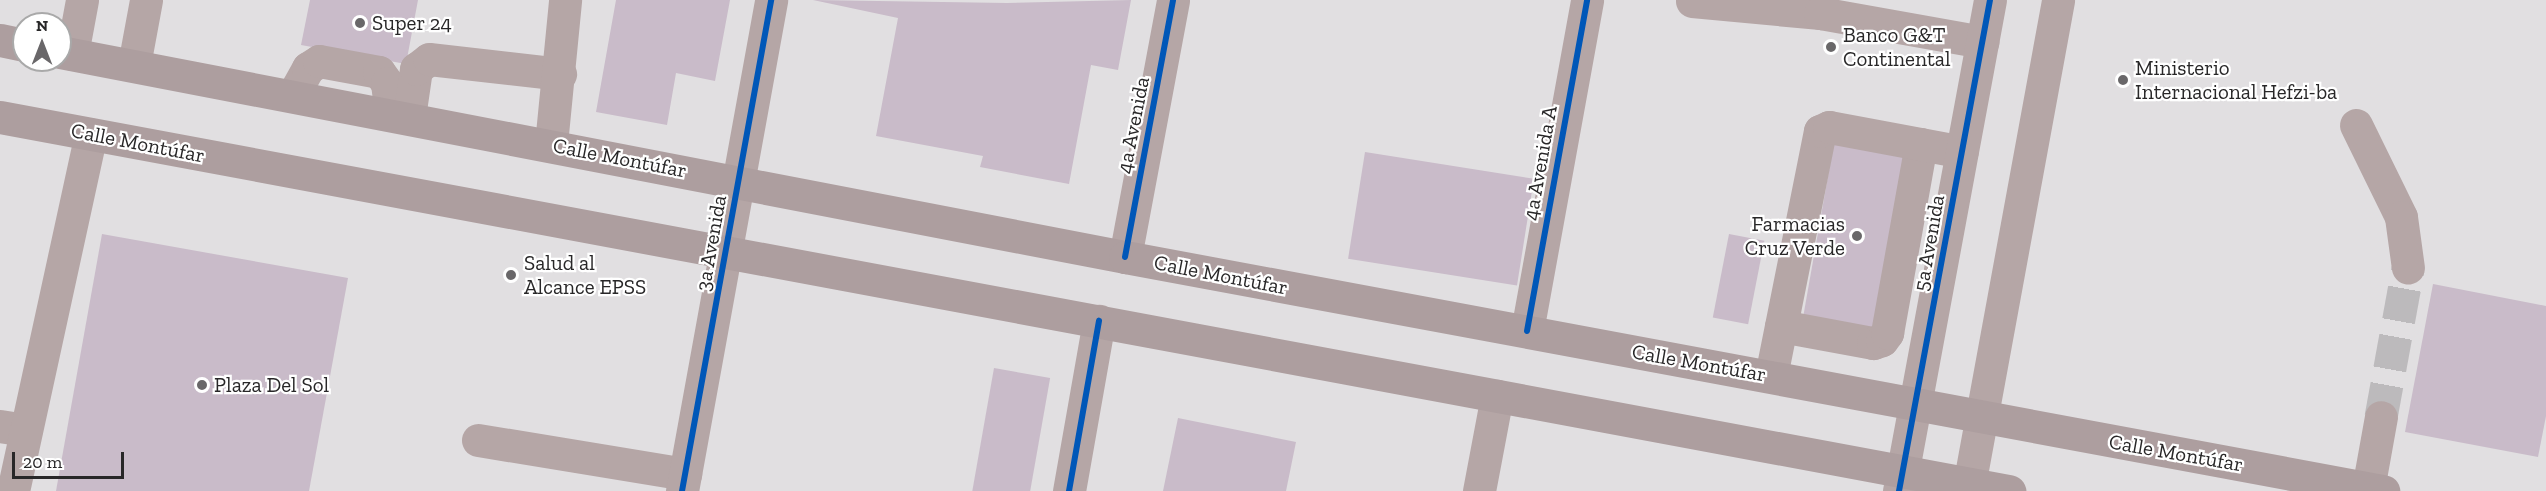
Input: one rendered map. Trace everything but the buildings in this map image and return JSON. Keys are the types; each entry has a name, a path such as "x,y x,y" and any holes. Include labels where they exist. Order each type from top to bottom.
{"main road":[{"name":"Calle Montúfar","path":"72,54 551,144 1125,257 2375,490"},
{"name":"Calle Montúfar","path":"0,117 1497,396 1901,482 2009,491"}],"street":[{"path":"72,33 82,0"},
{"path":"134,65 146,0"},
{"path":"551,144 560,74 565,0"},
{"name":"3a Avenida","path":"684,482 771,0"},
{"name":"4a Avenida","path":"1125,257 1173,0"},
{"name":"4a Avenida A","path":"1527,332 1587,0"},
{"name":"5a Avenida","path":"1901,482 1990,0"},
{"path":"1968,487 2058,0"},
{"path":"1692,1 1820,14 1982,42"},
{"path":"400,116 416,69 429,58 560,74"},
{"path":"2356,125 2400,217 2408,268"},
{"path":"1771,376 1820,130 1829,127 1962,152"},
{"path":"12,491 13,428 91,134"},
{"path":"1781,326 1873,343 1882,340 1887,333 1921,144"},
{"path":"1069,491 1099,321"},
{"path":"1479,491 1497,396"},
{"path":"2375,490 2381,417"},
{"path":"478,440 684,482"}],"tunnel":[{"path":"2381,417 2408,268"}],"cycle path":[{"path":"682,491 771,0"},
{"path":"1125,257 1173,0"},
{"path":"1527,331 1587,0"},
{"path":"1899,491 1990,0"},
{"path":"1069,491 1099,321"}],"place":[{"name":"Super 24","path":"360,23"},
{"name":"Banco G&T Continental","path":"1831,47"},
{"name":"Ministerio Internacional Hefzi-ba","path":"2123,80"},
{"name":"Farmacias Cruz Verde","path":"1857,236"},
{"name":"Salud al Alcance EPSS","path":"511,275"},
{"name":"Plaza Del Sol","path":"202,385"}]}
